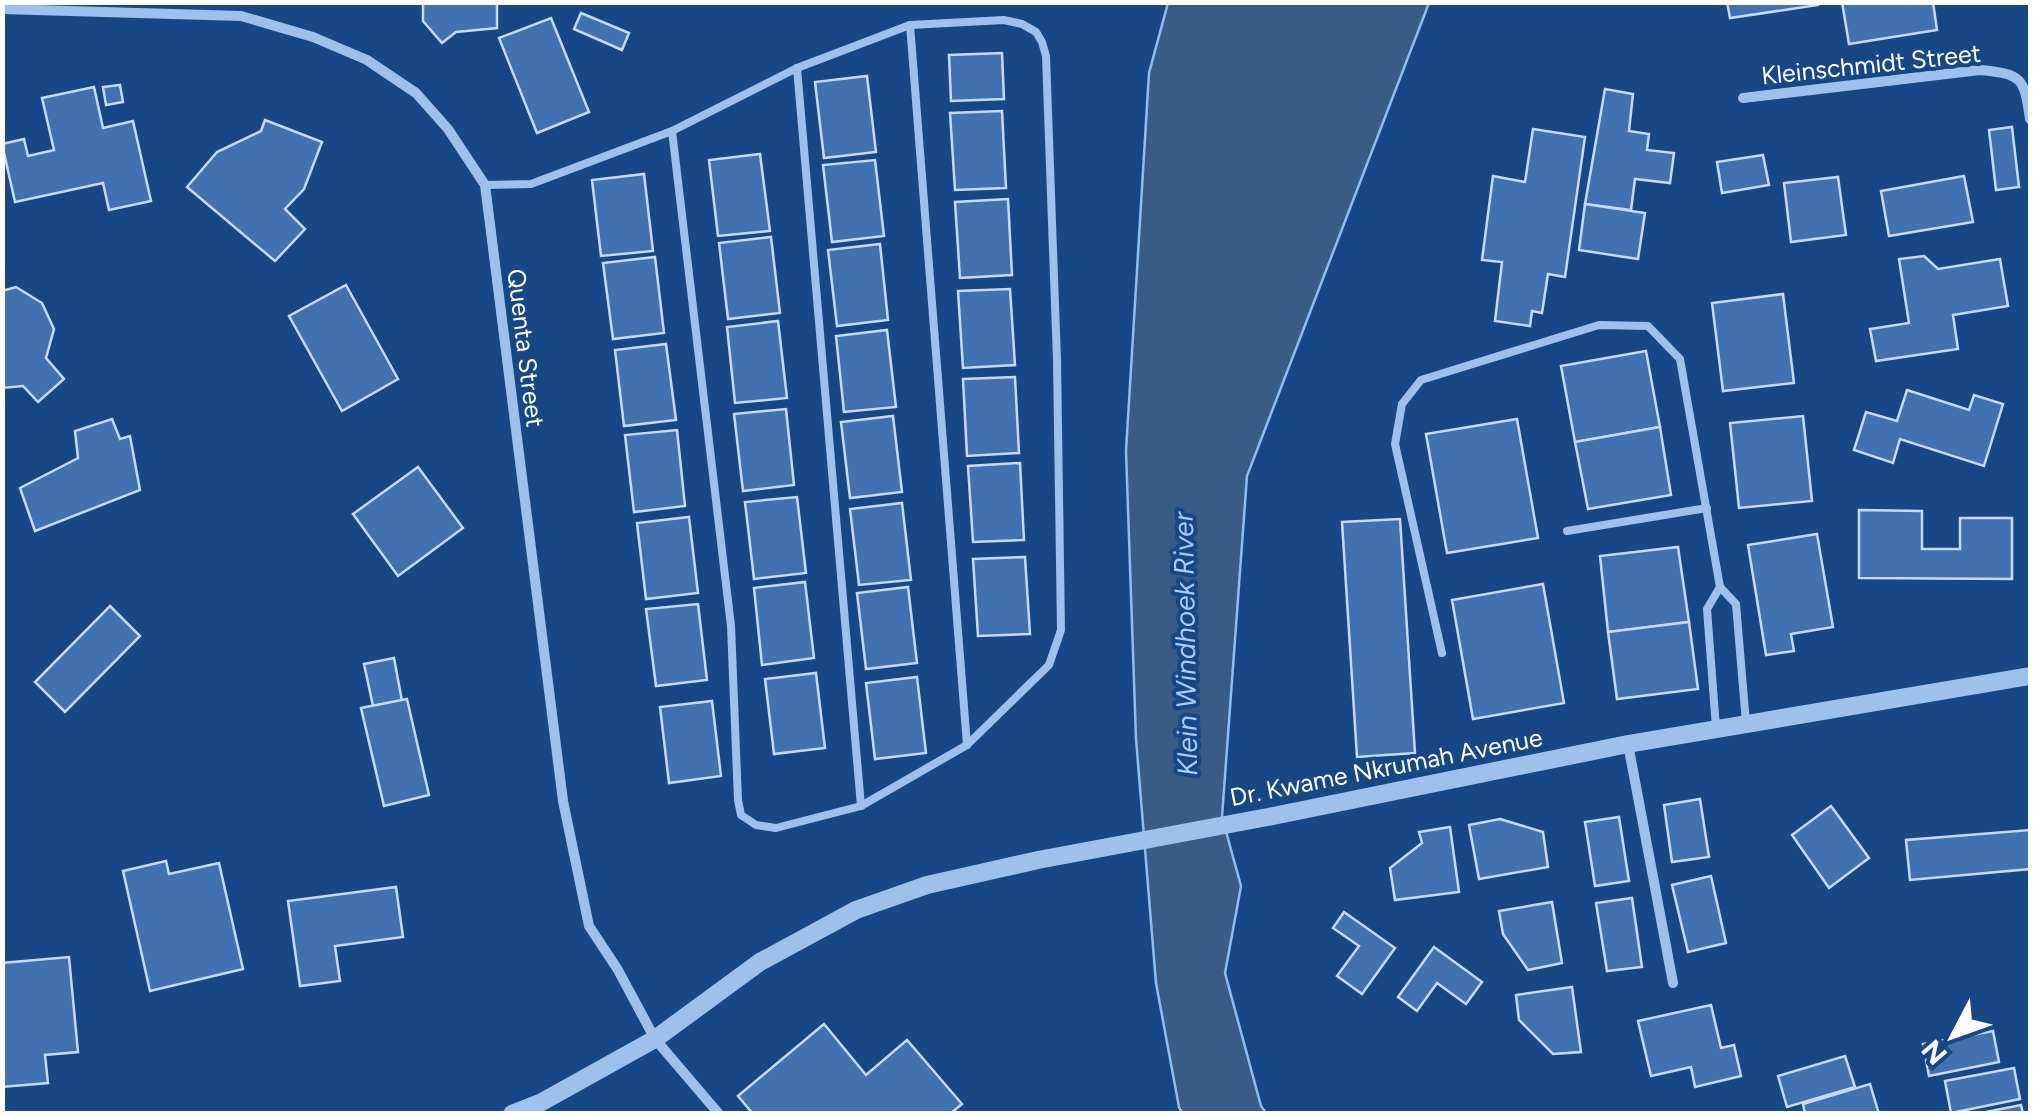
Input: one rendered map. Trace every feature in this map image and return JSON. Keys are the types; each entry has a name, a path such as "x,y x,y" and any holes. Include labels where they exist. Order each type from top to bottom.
{"street":[{"path":"241,16 244,2"},
{"name":"Quenta Street","path":"2,8 241,16 312,37 366,60 416,94 448,129 485,185 563,801 589,926 655,1039 719,1114"},
{"name":"Kleinschmidt Street","path":"1743,98 1980,70 2004,72 2020,82 2026,88 2030,119"},
{"name":"Dr. Kwame Nkrumah Avenue","path":"512,1114 540,1104 655,1039 760,962 856,910 927,885 1628,744 2030,676"},
{"path":"1628,744 1673,983"}],"lane":[{"path":"485,185 531,184 672,131 797,68 910,25 1004,20 1036,32 1046,56 1058,360 1061,630 1050,665 967,744 861,806 776,828 756,825 741,815 731,626 672,131"},
{"path":"910,25 967,744"},
{"path":"797,68 861,806"},
{"path":"1442,653 1395,444 1402,404 1421,380 1599,324 1648,326 1680,360 1720,587 1736,604 1746,724"},
{"path":"1567,531 1706,508"},
{"path":"1716,730 1707,609 1720,587"}],"water":[{"name":"Klein Windhoek River","path":"1168,3 1429,3 1247,476 1222,817 1241,886 1225,973 1266,1113 1182,1113 1156,983 1136,739 1126,451 1149,73"}],"building":[{"path":"423,2 497,2 497,28 456,32 442,43 423,21"},
{"path":"1727,2 1818,2 1818,5 1730,18"},
{"path":"1842,2 1933,2 1937,30 1849,44"},
{"path":"581,13 629,33 622,50 574,29"},
{"path":"551,18 589,112 537,133 499,38"},
{"path":"1002,53 1004,99 951,101 949,55"},
{"path":"867,76 876,152 824,158 815,82"},
{"path":"120,85 123,102 106,105 103,87"},
{"path":"94,87 103,128 133,121 151,201 109,210 103,183 15,202 2,144 24,139 28,156 54,150 42,98"},
{"path":"1605,89 1633,94 1629,131 1649,134 1647,150 1674,153 1670,183 1635,179 1631,210 1585,204"},
{"path":"1002,111 1006,188 955,190 950,113"},
{"path":"265,120 322,142 304,189 285,209 305,229 275,261 187,187 217,152 261,131"},
{"path":"2012,127 2019,187 1996,190 1989,130"},
{"path":"1533,129 1585,137 1565,277 1548,274 1542,313 1532,311 1530,326 1495,321 1502,262 1482,260 1493,176 1525,182"},
{"path":"760,154 770,231 718,236 709,160"},
{"path":"1763,155 1769,185 1722,193 1717,162"},
{"path":"875,160 884,236 832,242 823,165"},
{"path":"644,174 653,251 601,256 592,180"},
{"path":"1964,176 1973,222 1889,236 1881,191"},
{"path":"1838,177 1846,235 1791,242 1784,183"},
{"path":"1008,199 1012,275 960,278 955,202"},
{"path":"1585,204 1645,213 1638,259 1579,250"},
{"path":"771,237 780,313 728,319 719,243"},
{"path":"880,244 888,320 837,326 828,250"},
{"path":"1924,256 1938,269 2000,259 2008,306 1953,315 1958,349 1876,361 1870,329 1909,323 1899,259"},
{"path":"655,257 664,333 613,339 603,263"},
{"path":"346,285 398,379 342,411 289,316"},
{"path":"16,287 42,303 54,329 46,358 64,379 38,402 23,386 2,388 2,291"},
{"path":"1010,289 1015,365 963,368 958,291"},
{"path":"1783,294 1794,383 1723,391 1712,303"},
{"path":"778,321 787,398 735,403 727,327"},
{"path":"887,330 896,407 844,412 836,336"},
{"path":"666,344 676,420 624,426 615,350"},
{"path":"1646,351 1660,427 1575,442 1561,366"},
{"path":"1015,377 1019,453 967,456 963,379"},
{"path":"1907,390 1969,410 1974,395 2003,404 1984,466 1900,439 1893,463 1854,450 1866,412 1897,421"},
{"path":"786,409 794,485 743,491 734,414"},
{"path":"893,416 902,492 850,498 841,422"},
{"path":"1803,416 1812,501 1739,508 1730,423"},
{"path":"112,419 120,439 130,436 140,490 35,531 20,488 78,458 75,431"},
{"path":"1517,419 1538,538 1447,553 1426,434"},
{"path":"1660,427 1671,495 1588,509 1575,442"},
{"path":"677,430 685,506 634,512 625,435"},
{"path":"1020,463 1024,540 973,542 968,466"},
{"path":"418,467 463,528 398,576 353,514"},
{"path":"797,497 806,573 754,579 745,502"},
{"path":"902,503 911,580 859,585 850,509"},
{"path":"1859,510 1922,511 1922,549 1960,549 1960,518 2012,518 2012,579 1859,578"},
{"path":"689,517 698,593 646,599 637,523"},
{"path":"1400,519 1415,753 1357,757 1342,522"},
{"path":"1817,534 1833,627 1791,634 1794,651 1766,655 1748,545"},
{"path":"1678,547 1689,622 1608,632 1600,556"},
{"path":"1025,557 1030,634 978,636 973,559"},
{"path":"805,582 814,658 762,665 754,588"},
{"path":"1543,584 1564,703 1473,719 1452,600"},
{"path":"908,587 917,663 866,669 857,593"},
{"path":"698,604 707,680 656,686 646,609"},
{"path":"110,606 140,636 65,712 35,682"},
{"path":"1689,622 1698,689 1617,699 1608,632"},
{"path":"394,658 402,701 373,706 364,664"},
{"path":"816,673 825,748 774,754 765,679"},
{"path":"917,677 926,753 875,759 866,683"},
{"path":"407,699 429,795 384,806 361,708"},
{"path":"712,701 721,776 669,783 660,707"},
{"path":"1700,799 1709,857 1672,862 1664,805"},
{"path":"1831,806 1869,858 1829,888 1792,835"},
{"path":"1619,817 1629,881 1595,886 1585,822"},
{"path":"1500,819 1543,832 1548,867 1479,879 1469,825"},
{"path":"1450,827 1459,892 1395,900 1390,868 1422,843 1419,832"},
{"path":"2030,830 2030,869 1910,880 1906,840"},
{"path":"166,861 169,874 219,863 243,969 150,991 123,871"},
{"path":"1711,876 1726,943 1688,952 1672,885"},
{"path":"396,887 403,937 335,946 340,981 300,986 288,901"},
{"path":"1632,898 1642,967 1607,971 1596,903"},
{"path":"1552,902 1562,963 1528,970 1503,934 1499,911"},
{"path":"1344,912 1395,948 1362,994 1337,976 1359,946 1333,928"},
{"path":"1434,947 1482,982 1466,1004 1437,983 1417,1011 1398,997"},
{"path":"69,957 78,1052 45,1055 48,1083 2,1087 2,963"},
{"path":"1572,987 1581,1052 1553,1054 1519,1020 1516,995"},
{"path":"1711,1005 1721,1048 1734,1045 1741,1076 1695,1087 1691,1067 1651,1076 1638,1021"},
{"path":"824,1024 866,1075 907,1040 962,1104 950,1114 753,1114 738,1096"},
{"path":"1993,1031 1999,1062 1929,1076 1923,1044"},
{"path":"1845,1056 1855,1087 1787,1107 1778,1076"},
{"path":"2014,1068 2020,1099 1951,1113 1945,1081"},
{"path":"1870,1084 1879,1114 1805,1114 1803,1104"},
{"path":"2021,1105 2023,1114 1976,1114"}]}
